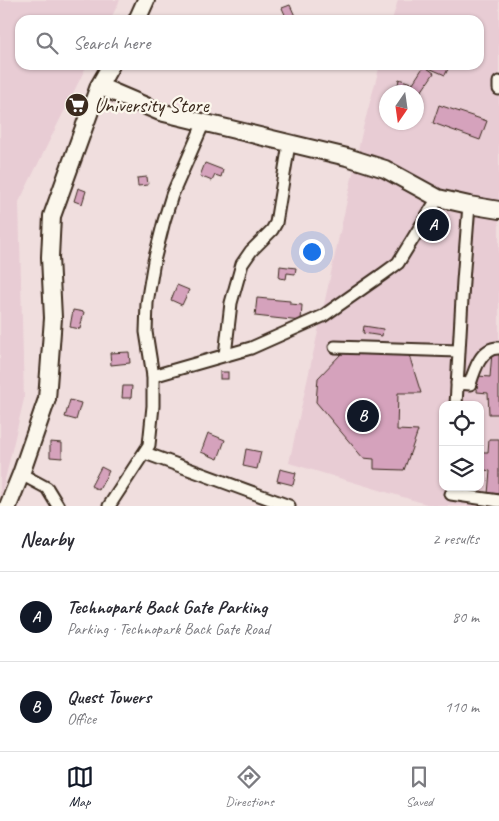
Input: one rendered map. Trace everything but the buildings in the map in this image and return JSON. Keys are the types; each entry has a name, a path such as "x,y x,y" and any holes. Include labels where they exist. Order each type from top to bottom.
{"main road":[{"path":"139,15 146,0"},
{"path":"8,506 47,399 53,318 50,257 52,216 99,86 108,70"},
{"path":"99,86 160,112 347,157 385,169 438,198 469,206 499,210"}],"street":[{"path":"499,82 499,89"},
{"path":"109,506 149,446 152,416 152,376 146,332 147,303 154,261 172,195 204,122"},
{"path":"225,355 231,303 242,264 276,223 289,144"},
{"path":"152,376 250,348 323,316 398,263 438,198"},
{"path":"456,401 462,281 469,206"},
{"path":"335,347 458,351"},
{"path":"457,383 470,384 474,369 481,358 489,350 499,348"},
{"path":"145,453 289,506"},
{"path":"21,474 47,488 58,506"},
{"path":"451,496 499,500"}],"shaded area":[{"path":"0,0 120,0 112,15 15,15 15,70 85,70 19,202 24,399 0,501"},
{"path":"398,0 499,0 499,506 433,506 289,463 363,128 379,70 484,70 484,15 394,15"}],"place":[{"name":"University Store","path":"77,105"},
{"name":"Technopark Back Gate Parking","path":"433,225"},
{"name":"Quest Towers","path":"363,416"}]}
